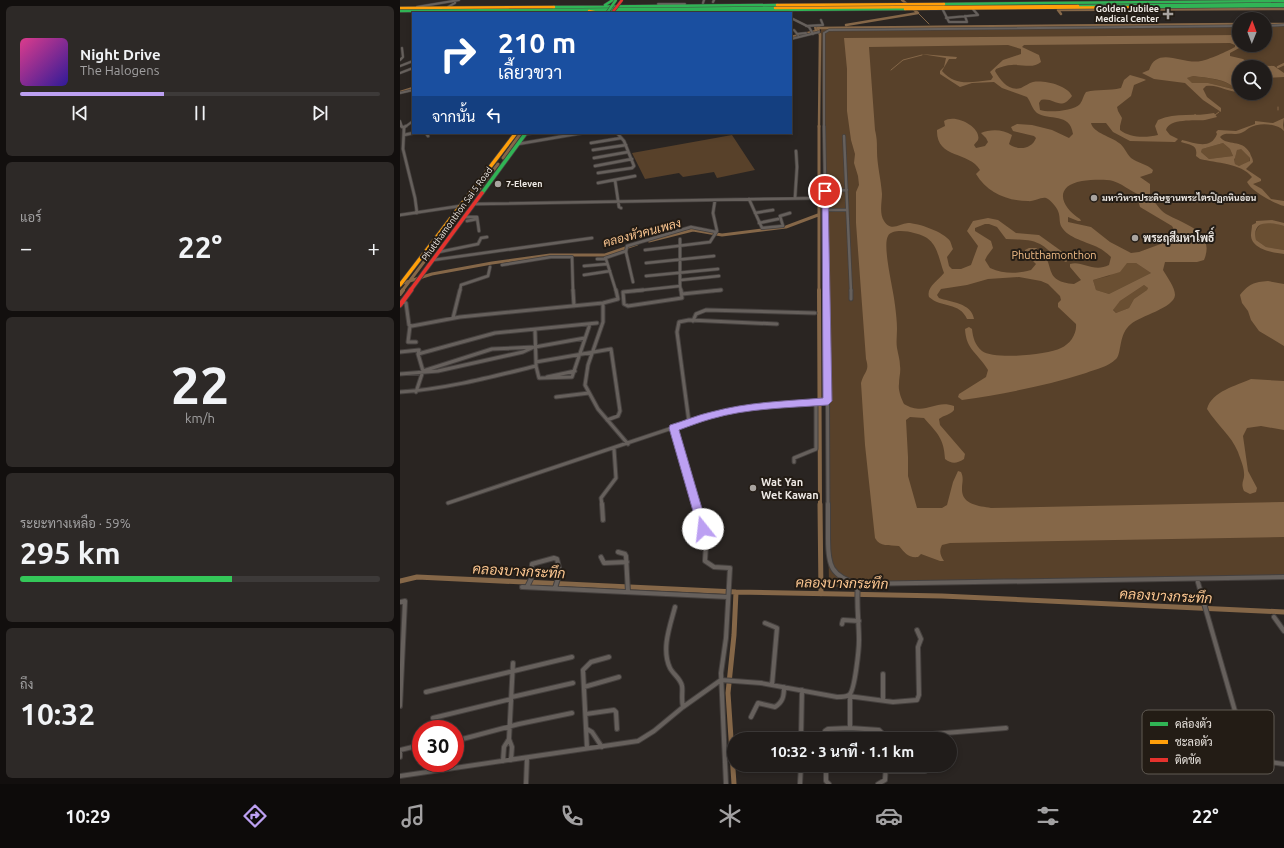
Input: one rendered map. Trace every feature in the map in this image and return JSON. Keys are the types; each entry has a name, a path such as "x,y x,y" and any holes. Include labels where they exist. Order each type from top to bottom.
{"main road":[{"path":"598,6 609,3 613,0"},
{"path":"607,12 616,0"},
{"path":"613,12 622,0"},
{"path":"626,0 627,3 635,10"},
{"path":"909,6 921,2 972,8 1250,6 1284,3"},
{"path":"721,10 786,11 995,2 1208,3 1250,6"},
{"path":"1155,3 1284,3"},
{"path":"441,8 1208,3"},
{"path":"624,12 682,4 909,6 1284,3"},
{"path":"733,5 771,7"},
{"path":"400,10 416,7 598,6 669,12 771,7"},
{"path":"400,10 486,7"},
{"path":"441,8 476,12"},
{"path":"400,10 476,12 635,10"},
{"path":"589,11 594,12"},
{"name":"Phutthamonthon Sai 5 Road","path":"401,283 515,134"},
{"name":"Phutthamonthon Sai 5 Road","path":"401,303 466,219 474,204 525,134"},
{"path":"494,161 506,161"}],"street":[{"path":"432,0 433,4"},
{"path":"438,0 441,8"},
{"path":"441,8 459,0"},
{"path":"682,4 685,0"},
{"path":"448,7 455,3 455,1"},
{"path":"416,7 433,4 441,8"},
{"path":"658,4 682,4"},
{"path":"940,4 949,22 967,22 965,16"},
{"path":"946,18 978,15 972,8"},
{"path":"635,10 644,12 676,12"},
{"path":"958,17 960,22"},
{"path":"792,19 806,26 813,33"},
{"path":"806,26 823,25 821,20"},
{"path":"1272,26 1284,25"},
{"path":"1232,26 837,29 828,30 824,33 828,559 831,566 841,578 858,584 1284,577"},
{"path":"794,30 798,36"},
{"path":"804,30 807,34"},
{"path":"792,39 819,32"},
{"path":"400,60 403,58 402,48"},
{"path":"400,66 412,61"},
{"path":"400,73 412,68"},
{"path":"400,93 412,90"},
{"path":"400,120 401,126 404,127 402,142 410,181 416,195 417,213"},
{"path":"404,127 412,122"},
{"path":"400,137 412,133"},
{"path":"518,144 576,134"},
{"path":"591,143 619,135 626,145 634,165 632,168 598,173"},
{"path":"844,136 851,300"},
{"path":"593,150 626,145"},
{"path":"795,198 796,176 799,159 796,151"},
{"path":"594,158 628,152"},
{"path":"595,166 632,159"},
{"path":"598,182 635,176"},
{"path":"615,180 619,207 621,208"},
{"path":"825,191 847,190"},
{"path":"474,204 825,198"},
{"path":"749,199 759,223 763,228 783,226 780,216 790,213"},
{"path":"645,250 709,243 716,233 713,213 715,200"},
{"path":"400,215 460,206"},
{"path":"755,213 773,210"},
{"path":"825,210 848,210"},
{"path":"478,212 476,216 479,231"},
{"path":"466,219 476,216"},
{"path":"466,219 477,219"},
{"path":"759,223 778,219"},
{"path":"633,282 626,247 695,227 716,233"},
{"path":"439,252 478,244 481,238 487,237"},
{"path":"433,260 592,238"},
{"path":"680,239 680,286 682,298 628,306 624,304 623,292 680,286"},
{"path":"597,259 626,251"},
{"path":"646,263 714,256"},
{"path":"502,265 551,257 572,257 574,306"},
{"path":"410,326 453,318 603,302 619,297 605,258"},
{"path":"584,266 607,264"},
{"path":"453,318 461,285 488,276 490,267"},
{"path":"646,276 718,269"},
{"path":"584,276 610,271"},
{"path":"681,280 719,276"},
{"path":"682,294 721,290"},
{"path":"603,302 603,322 592,352 584,385 607,420 628,444"},
{"path":"401,303 406,303 410,326 408,342 416,342"},
{"path":"693,321 696,314 706,310 815,313"},
{"path":"689,422 677,326 681,321 777,324"},
{"path":"418,354 488,335 597,323"},
{"path":"535,330 538,378 570,378 574,375 590,324"},
{"path":"422,371 492,349 535,347 585,338"},
{"path":"400,374 422,371 438,371 523,352 535,347"},
{"path":"400,392 416,392 607,349 612,350 620,411 618,416 607,420"},
{"path":"400,352 419,350 418,354 422,371 416,392"},
{"path":"545,378 556,374 575,371"},
{"path":"556,397 588,393"},
{"path":"448,503 614,449 689,422 721,413 753,407 827,401"},
{"path":"794,462 794,458 816,449 818,402"},
{"path":"674,428 704,533 706,544 705,561 709,565 716,568 730,568 721,680 726,784"},
{"path":"603,520 601,498 616,481 614,449"},
{"path":"618,552 625,554 628,590"},
{"path":"601,557 604,562 626,562"},
{"path":"528,586 531,579 532,564 554,558 557,559 560,572 555,588"},
{"path":"1197,579 1235,710"},
{"path":"850,728 849,697 855,674 859,641 859,622 856,597 858,584"},
{"path":"522,587 628,590 728,596"},
{"path":"400,602 406,601 400,706"},
{"path":"400,609 405,607"},
{"path":"675,607 667,639 668,659 670,668 682,685 680,697 683,707"},
{"path":"1274,617 1284,631"},
{"path":"842,624 843,620 859,622"},
{"path":"766,623 776,628 772,685"},
{"path":"400,776 638,741 654,731 683,707 721,680 736,680 772,685 837,697 912,702 917,700 919,696 918,647 920,639 917,630"},
{"path":"426,692 572,657"},
{"path":"587,748 583,670 588,662 609,657"},
{"path":"511,760 512,747 509,739 513,663"},
{"path":"883,674 883,700"},
{"path":"584,687 619,677"},
{"path":"433,718 573,683"},
{"path":"751,717 758,704 775,707 781,703 783,700 784,687"},
{"path":"801,732 802,690"},
{"path":"586,714 614,710 616,712 617,729"},
{"path":"464,739 572,713"},
{"path":"825,732 825,730 828,729 850,728 879,730 881,732"},
{"path":"957,732 1006,728"},
{"path":"587,729 592,732 602,747"},
{"path":"503,761 504,747 509,739"},
{"path":"400,757 400,750 412,747"},
{"path":"526,784 528,758"},
{"path":"1274,763 1284,764"},
{"path":"800,784 801,772"},
{"path":"826,772 826,781 829,784"},
{"path":"878,784 885,780 886,772"}],"green space":[{"name":"Phutthamonthon","path":"1232,23 1232,52 1272,52 1272,23 1284,23 1284,578 829,587 821,27"},
{"path":"732,135 755,170 717,178 714,172 683,177 679,173 645,179 632,153"}],"shaded area":[{"path":"1232,35 1232,44 1024,45 1022,47 1039,55 1041,62 1034,65 1010,65 996,69 995,71 999,78 1009,87 1017,89 1033,82 1043,82 1060,86 1072,96 1068,101 1061,104 1050,100 1041,100 1039,103 1040,110 1044,111 1061,111 1077,106 1080,104 1086,92 1121,88 1124,80 1130,75 1146,80 1134,85 1131,96 1117,107 1122,118 1120,130 1128,135 1148,137 1158,135 1155,126 1158,120 1172,116 1214,113 1217,117 1205,120 1177,122 1168,126 1166,130 1170,135 1178,139 1175,142 1130,141 1113,132 1106,123 1091,123 1095,130 1121,144 1131,158 1153,170 1152,173 1140,177 1150,184 1150,195 1140,195 1118,183 1109,180 1089,180 1067,187 1063,197 1068,209 1081,221 1068,217 1068,222 1091,227 1110,242 1131,253 1139,252 1166,242 1176,236 1172,226 1140,207 1138,200 1151,199 1166,214 1196,230 1206,242 1207,250 1204,260 1197,262 1165,262 1163,270 1174,289 1175,295 1173,300 1163,308 1135,321 1127,328 1122,338 1118,356 1113,362 1106,366 1071,378 1040,386 962,400 958,397 959,394 986,377 988,370 970,347 965,329 969,327 972,329 978,346 982,351 988,354 1021,356 1054,351 1061,348 1070,341 1074,335 1076,324 1058,307 1058,303 1061,300 1060,296 1048,284 1041,281 1019,277 988,279 967,285 941,289 937,295 939,298 965,306 969,310 974,319 967,319 960,310 955,307 939,303 929,297 929,290 944,273 938,253 932,243 922,235 911,232 900,231 890,234 888,236 886,249 896,314 897,346 900,362 900,394 904,404 912,408 918,409 947,404 954,406 954,410 952,412 939,419 940,425 965,454 964,459 959,462 952,463 947,461 945,459 943,446 939,436 933,428 924,418 910,417 906,420 908,476 917,508 942,508 947,505 953,482 958,471 961,472 963,480 962,494 964,498 972,504 991,508 1284,502 1284,537 950,543 942,545 940,549 940,553 944,561 921,554 918,557 912,557 903,551 899,546 885,545 877,541 875,538 865,445 861,383 866,371 867,363 856,223 856,192 859,185 854,163 855,154 851,140 847,111 847,69 844,38","holes":["1008,45 1021,49 1021,54 1003,60 990,72 993,77 991,80 970,82 958,81 947,76 942,71 949,59 956,59 957,57 921,54 946,58 944,67 940,71 940,74 960,87 972,83 994,82 1002,88 1027,97 1037,113 1063,120 1071,127 1073,134 1069,138 1052,130 1032,125 1017,124 1011,127 1013,131 1034,136 1036,138 1028,147 1016,148 1009,144 1012,135 1005,132 992,130 981,133 988,142 985,146 976,148 974,145 978,140 976,131 961,120 949,119 944,121 945,126 937,130 938,139 942,146 947,150 975,164 980,170 976,174 991,190 1005,197 1020,201 1046,198 1057,210 1061,225 1070,236 1101,249 1111,257 1109,265 1098,268 1074,263 1070,264 1070,267 1081,280 1074,284 1057,279 1050,270 1047,259 1043,253 1036,248 1029,248 1025,250 1025,253 1036,264 1031,270 1010,273 990,268 985,260 993,248 991,241 975,231 975,228 985,224 997,227 1006,239 1036,242 1062,261 1066,262 1071,258 1039,235 1016,233 998,220 988,218 973,221 967,231 978,246 971,265 961,269 952,269 949,266 947,257 953,249 950,241 942,234 924,226 912,223 892,227 889,226 882,218 882,194 877,156 869,47","1127,263 1136,263 1151,273 1109,294 1096,290 1093,280 1120,272","1144,285 1148,288 1147,290 1134,299 1129,308 1116,313 1113,310 1120,301"]},
{"path":"1232,48 1230,56 1244,60 1232,60 1232,86 1216,79 1193,76 1187,78 1192,83 1208,83 1232,89 1232,91 1215,86 1206,86 1203,89 1207,97 1221,108 1221,112 1203,100 1185,83 1154,79 1142,73 1149,70 1153,63 1158,59 1164,57 1194,62 1218,55"},
{"path":"1272,66 1284,73 1284,77 1272,78"},
{"path":"1193,76 1211,78 1228,83 1232,85 1232,89 1208,83 1192,84 1187,78"},
{"path":"1284,118 1284,131 1277,126 1262,124 1253,126 1241,133 1225,134 1220,137 1227,142 1239,144 1246,148 1253,159 1253,162 1246,169 1261,179 1261,181 1253,184 1262,189 1271,199 1284,201 1284,206 1269,200 1253,190 1247,182 1252,177 1247,172 1228,164 1200,159 1196,156 1196,150 1193,146 1181,142 1182,140 1197,144 1207,144 1214,139 1218,130 1236,131 1255,124 1255,121 1273,123","holes":["1223,143 1230,149 1233,156 1209,159 1201,152 1202,149","1241,149 1250,158 1250,161 1239,166 1235,164 1234,159 1237,150"]},
{"path":"1223,143 1230,149 1233,156 1209,159 1201,152 1202,149"},
{"path":"1238,149 1241,149 1250,158 1249,163 1239,166 1235,164 1234,158"},
{"path":"1272,220 1284,223 1284,226 1268,223 1259,225 1256,228 1255,233 1256,240 1266,247 1284,250 1284,254 1274,253 1263,249 1252,240 1252,225 1256,223 1256,221"},
{"path":"1263,223 1274,223 1284,226 1284,250 1266,247 1256,240 1256,230"},
{"path":"1126,263 1136,263 1151,273 1109,294 1096,290 1093,280 1109,276"},
{"path":"1268,281 1284,284 1284,346 1259,331 1242,303 1240,295 1252,284"},
{"path":"1144,285 1148,288 1147,290 1134,299 1129,308 1116,313 1113,309 1120,301"},
{"path":"1251,379 1284,381 1284,430 1261,426 1247,428 1243,436 1248,471 1257,488 1256,492 1250,494 1244,491 1243,488 1243,468 1235,446 1207,409 1219,393"}],"waterway":[{"path":"846,25 918,13 902,0"},
{"path":"1061,14 1058,10 1284,9"},
{"path":"918,13 929,24"},
{"path":"819,32 818,28 1232,24"},
{"path":"1272,24 1284,24"},
{"path":"816,31 815,26 819,26"},
{"path":"792,37 816,31"},
{"path":"816,31 820,34 819,127"},
{"path":"891,70 903,60 922,55"},
{"path":"1278,67 1284,64"},
{"path":"400,92 412,88"},
{"path":"1215,115 1219,112"},
{"path":"819,127 819,290"},
{"path":"503,158 520,134"},
{"path":"410,281 498,164"},
{"name":"คลองหัวคนเพลง","path":"649,241 693,230 722,235 786,227 818,215"},
{"name":"คลองหัวคนเพลง","path":"410,281 432,274 492,263 550,255 605,255 637,244"},
{"name":"คลองหัวคนเพลง","path":"400,284 410,281"},
{"name":"คลองหัวคนเพลง","path":"402,291 410,281"},
{"path":"400,294 403,290"},
{"path":"819,290 820,505"},
{"path":"820,504 821,594"},
{"name":"คลองบางกระทึก","path":"400,581 417,577 736,592"},
{"path":"734,784 728,693 734,635 736,592"},
{"name":"คลองบางกระทึก","path":"736,592 821,594"},
{"name":"คลองบางกระทึก","path":"821,594 942,596 1284,612"}],"traffic: fast":[{"path":"605,5 613,0"},
{"path":"608,12 616,0"},
{"path":"944,4 1284,1"},
{"path":"1078,6 1284,4"},
{"path":"554,7 777,5"},
{"path":"1151,7 1284,6"},
{"path":"400,11 775,8"},
{"path":"614,11 905,9"},
{"path":"482,193 525,134"}],"traffic: slow":[{"path":"777,5 944,4"},
{"path":"775,8 1078,6"},
{"path":"400,8 554,7"},
{"path":"905,9 1151,7"},
{"path":"589,11 594,12"},
{"path":"400,285 515,134"}],"traffic: jam":[{"path":"613,12 622,0"},
{"path":"400,305 482,193"}],"place":[{"name":"Golden Jubilee Medical Center","path":"1168,14"},
{"name":"7-Eleven","path":"498,184"},
{"name":"มหาวิหารประดิษฐานพระไตรปิฏกหินอ่อน","path":"1094,198"},
{"name":"พระฤสีมหาโพธิ์","path":"1135,238"},
{"name":"Wat Yan Wet Kawan","path":"753,488"}],"route":[{"path":"703,529 674,428 711,415 760,406 828,401 825,191"}]}
